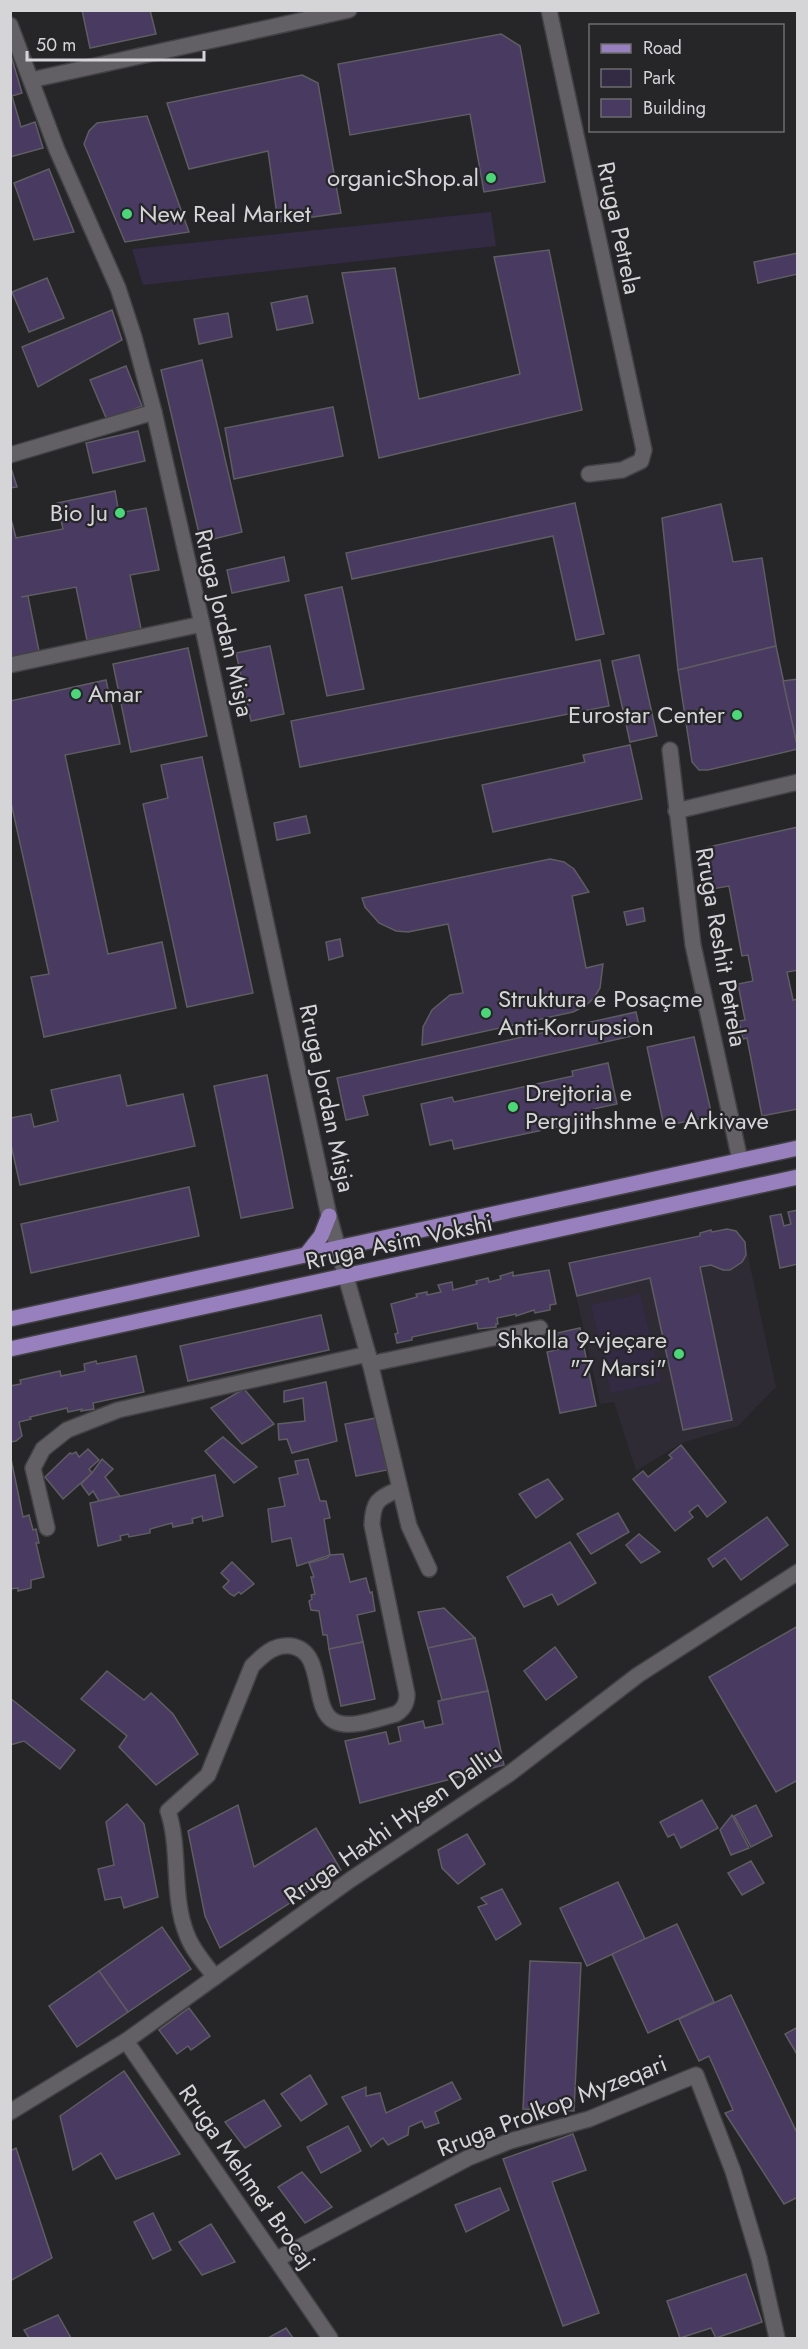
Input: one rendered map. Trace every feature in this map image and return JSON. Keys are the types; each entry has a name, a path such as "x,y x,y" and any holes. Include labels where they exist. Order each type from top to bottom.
{"main road":[{"name":"Rruga Asim Vokshi","path":"10,1319 798,1148"},
{"name":"Rruga Asim Vokshi","path":"10,1349 798,1178"},
{"path":"306,1255 321,1236 329,1216"}],"street":[{"path":"31,80 349,10"},
{"name":"Rruga Petrela","path":"549,10 644,455 641,461 622,470 589,474"},
{"name":"Rruga Jordan Misja","path":"10,25 57,150 118,288 134,337 154,412 202,624 329,1216 369,1359 409,1526 429,1569"},
{"path":"10,455 154,412"},
{"path":"10,665 202,624"},
{"name":"Rruga Reshit Petrela","path":"670,750 693,945 741,1160"},
{"path":"676,812 798,782"},
{"path":"46,1528 33,1468 43,1449 67,1430 118,1410 369,1359 540,1328"},
{"path":"215,1977 194,1950 186,1933 180,1906 173,1826 168,1811 208,1775 252,1666 265,1653 279,1646 299,1648 308,1654 326,1714 336,1722 350,1724 396,1714 402,1710 407,1694 372,1525 373,1508 380,1498 399,1490"},
{"name":"Rruga Haxhi Hysen Dalliu","path":"10,2112 126,2041 350,1880 509,1774 655,1663 798,1572"},
{"name":"Rruga Mehmet Brocaj","path":"126,2041 330,2338"},
{"name":"Rruga Prolkop Myzeqari","path":"277,2259 468,2158 510,2141 589,2119 696,2075 733,2171 759,2258 777,2338"}],"shaded area":[{"name":"Shkolla 9-vjeçare \"7 Marsi\"","path":"727,1229 736,1231 745,1242 776,1387 738,1426 682,1443 636,1471 614,1402 600,1404 569,1263 700,1236 700,1233 711,1230 712,1232"}],"green space":[{"path":"491,212 496,246 143,285 132,249"},
{"path":"640,1294 661,1382 611,1393 591,1305"}],"building":[{"path":"82,10 150,10 156,34 90,48"},
{"path":"501,34 520,46 545,182 484,192 470,114 350,135 338,64"},
{"path":"10,52 22,93 12,96 21,127 35,122 43,148 10,157"},
{"path":"302,75 318,83 341,213 278,222 268,151 189,169 167,103"},
{"path":"147,116 189,232 125,242 84,144 89,131 97,123"},
{"path":"49,169 74,232 34,240 14,183"},
{"path":"549,250 582,410 379,458 342,273 395,268 419,399 520,374 494,257"},
{"path":"798,253 798,274 758,283 754,262"},
{"path":"47,278 64,318 29,332 12,292"},
{"path":"307,296 313,323 277,330 271,303"},
{"path":"112,310 122,340 38,387 22,347"},
{"path":"228,313 232,337 199,344 194,319"},
{"path":"202,360 242,532 201,542 161,370"},
{"path":"126,366 142,406 107,420 90,380"},
{"path":"333,407 343,456 234,479 225,428"},
{"path":"138,431 145,461 93,473 86,443"},
{"path":"10,465 17,487 10,488"},
{"path":"115,491 119,513 146,508 159,570 130,575 141,629 87,640 76,587 21,597 28,596 39,651 10,657 10,515 16,538 63,529 57,503"},
{"path":"575,503 604,634 576,640 553,536 352,579 346,553"},
{"path":"721,504 733,562 762,558 776,646 678,670 662,518"},
{"path":"284,557 289,581 232,593 227,570"},
{"path":"342,587 364,689 327,696 305,595"},
{"path":"270,646 284,714 251,721 236,653"},
{"name":"Eurostar Center","path":"776,646 798,749 708,770 699,770 692,762 678,670"},
{"path":"188,648 207,736 131,752 113,664"},
{"path":"639,655 657,736 630,742 612,661"},
{"path":"600,660 609,706 300,767 291,721"},
{"path":"798,679 798,749 783,681"},
{"path":"106,680 120,744 65,755 108,954 162,942 176,1008 44,1037 31,977 49,974 10,798 10,701"},
{"path":"630,745 642,799 493,832 482,785 585,762 583,755"},
{"path":"202,757 253,993 187,1007 143,804 168,798 161,765"},
{"path":"306,816 310,833 277,840 274,823"},
{"path":"798,827 798,970 787,972 793,1000 798,999 798,1109 762,1116 747,1038 743,1039 739,1021 745,1020 738,984 753,981 748,955 742,956 729,886 712,889 704,848"},
{"path":"550,859 564,862 574,869 589,892 572,896 586,968 603,964 600,988 594,998 573,1012 422,1045 423,1027 432,1010 450,995 463,993 448,924 408,932 396,931 379,923 365,907 362,898"},
{"path":"643,908 645,921 627,925 624,912"},
{"path":"340,939 343,956 329,960 326,942"},
{"path":"636,1012 641,1034 363,1096 368,1115 346,1120 337,1078"},
{"path":"694,1037 712,1116 664,1126 647,1047"},
{"name":"Drejtoria e Pergjithshme e Arkivave","path":"608,1063 617,1104 593,1109 595,1119 454,1149 452,1140 430,1145 421,1104 452,1097 454,1102 573,1076 572,1071"},
{"path":"120,1075 127,1106 183,1094 195,1146 20,1185 10,1140 10,1118 31,1114 34,1127 58,1121 51,1090"},
{"path":"267,1075 293,1208 241,1218 214,1086"},
{"path":"189,1187 199,1236 31,1273 21,1224"},
{"path":"798,1210 798,1264 780,1268 770,1216 781,1214 784,1226 791,1224 788,1212"},
{"path":"727,1229 736,1231 745,1242 746,1255 742,1262 730,1270 711,1265 700,1267 732,1420 683,1430 650,1278 577,1296 569,1263 700,1236 700,1233 711,1230 712,1232"},
{"path":"549,1270 556,1304 550,1305 550,1310 535,1313 534,1310 516,1316 516,1314 497,1318 496,1327 478,1329 477,1323 412,1337 412,1340 397,1343 395,1334 398,1333 391,1304 417,1297 416,1294 427,1292 427,1295 441,1292 438,1285 452,1282 453,1290 477,1284 476,1281 488,1278 489,1282 501,1279 500,1276 513,1272 513,1276"},
{"path":"321,1315 329,1350 188,1381 180,1346"},
{"path":"580,1328 596,1406 560,1413 547,1352 561,1349 557,1333"},
{"path":"136,1356 144,1392 93,1403 94,1409 68,1412 67,1408 30,1417 31,1419 19,1422 22,1436 10,1442 10,1386 21,1384 20,1380 60,1371 61,1376 85,1371 84,1364 96,1361 97,1364"},
{"path":"326,1382 337,1441 292,1453 287,1439 279,1440 278,1424 305,1421 303,1398 284,1402 284,1391"},
{"path":"244,1389 274,1424 242,1444 211,1408"},
{"path":"376,1418 387,1470 356,1476 345,1424"},
{"path":"223,1437 257,1467 234,1483 205,1451"},
{"path":"681,1445 726,1502 707,1517 698,1505 689,1512 693,1517 675,1531 633,1479 643,1471 648,1477 672,1458 669,1455"},
{"path":"88,1449 99,1460 89,1469 92,1473 63,1499 45,1477 70,1453 76,1452 79,1457"},
{"path":"10,1454 23,1517 29,1515 33,1530 36,1529 39,1543 36,1543 44,1577 31,1580 31,1588 18,1591 18,1588 10,1589"},
{"path":"102,1459 113,1469 105,1477 120,1496 99,1501 93,1491 89,1495 81,1484"},
{"path":"308,1459 320,1501 326,1501 330,1518 324,1519 330,1555 297,1566 291,1538 272,1542 268,1509 285,1506 279,1478 298,1474 295,1461"},
{"path":"215,1475 223,1516 203,1521 202,1516 192,1519 193,1523 173,1527 172,1523 150,1529 150,1533 129,1537 128,1534 120,1536 121,1540 98,1546 90,1503"},
{"path":"548,1479 563,1499 536,1518 519,1494"},
{"path":"618,1513 629,1532 591,1554 577,1534"},
{"path":"767,1517 788,1545 741,1580 725,1558 713,1567 708,1559"},
{"path":"639,1534 660,1552 641,1563 626,1545"},
{"path":"570,1542 596,1583 558,1605 552,1594 524,1607 507,1577"},
{"path":"343,1554 350,1582 366,1578 370,1593 372,1592 375,1611 357,1615 363,1642 329,1649 327,1635 323,1635 319,1611 311,1610 309,1601 312,1599 311,1595 315,1594 311,1577 314,1577 309,1563 330,1555"},
{"path":"232,1562 254,1584 241,1594 239,1592 234,1596 223,1587 229,1581 221,1573"},
{"path":"444,1608 475,1638 428,1648 418,1612"},
{"path":"798,1626 798,1780 776,1792 709,1677"},
{"path":"475,1638 488,1691 442,1700 428,1648"},
{"path":"363,1642 375,1699 341,1706 329,1649"},
{"path":"555,1647 577,1677 546,1700 524,1671"},
{"path":"107,1671 144,1700 151,1693 173,1714 198,1754 156,1785 119,1747 127,1736 81,1699"},
{"path":"488,1691 504,1765 360,1803 345,1741 386,1732 389,1744 401,1741 398,1727 423,1721 425,1728 443,1724 438,1701"},
{"path":"10,1698 75,1750 60,1769 24,1741 10,1745"},
{"path":"702,1800 718,1828 681,1848 674,1834 668,1837 660,1822"},
{"path":"127,1804 144,1824 158,1897 124,1908 121,1897 105,1900 98,1869 114,1865 106,1822"},
{"path":"238,1805 254,1867 316,1828 341,1870 220,1948 205,1916 188,1831"},
{"path":"756,1805 772,1836 751,1847 734,1816"},
{"path":"732,1815 749,1848 731,1855 720,1830"},
{"path":"467,1834 485,1864 458,1884 442,1868 438,1850"},
{"path":"751,1861 764,1883 742,1895 728,1873"},
{"path":"618,1882 645,1939 587,1966 560,1908"},
{"path":"502,1889 521,1924 496,1940 478,1907 487,1904 481,1898"},
{"path":"677,1924 714,2002 648,2033 612,1954"},
{"path":"162,1927 191,1969 128,2012 99,1971"},
{"path":"530,1961 581,1963 574,2111 523,2109"},
{"path":"99,1971 128,2012 77,2047 49,2006"},
{"path":"731,1995 798,2135 798,2197 784,2204 725,2113 733,2110 709,2056 699,2061 679,2019"},
{"path":"189,2008 210,2036 191,2050 188,2046 177,2054 159,2030"},
{"path":"798,2027 798,2056 785,2034"},
{"path":"124,2071 180,2154 116,2179 101,2153 73,2170 60,2116"},
{"path":"310,2075 327,2104 301,2121 281,2094"},
{"path":"452,2082 461,2099 435,2112 439,2123 425,2128 422,2121 409,2127 408,2135 388,2145 383,2138 371,2147 342,2097 366,2087 366,2096 380,2093 386,2113"},
{"path":"264,2100 281,2126 245,2148 225,2122"},
{"path":"348,2126 361,2151 321,2173 307,2147"},
{"path":"573,2134 586,2170 552,2182 599,2313 563,2326 503,2159"},
{"path":"16,2148 52,2258 10,2281 10,2151"},
{"path":"302,2172 332,2207 305,2223 278,2187"},
{"path":"500,2188 509,2210 466,2232 455,2205"},
{"path":"153,2213 171,2250 153,2259 134,2222"},
{"path":"211,2224 235,2262 202,2275 179,2242"},
{"path":"746,2274 762,2322 716,2338 711,2328 680,2338 667,2301"},
{"path":"58,2315 71,2338 29,2338 24,2330"},
{"path":"286,2328 293,2338 268,2338"}],"place":[{"name":"organicShop.al","path":"491,178"},
{"name":"New Real Market","path":"127,214"},
{"name":"Bio Ju","path":"120,513"},
{"name":"Amar","path":"76,694"},
{"name":"Eurostar Center","path":"737,715"},
{"name":"Struktura e Posaçme Anti-Korrupsion","path":"486,1013"},
{"name":"Drejtoria e Pergjithshme e Arkivave","path":"513,1107"},
{"name":"Shkolla 9-vjeçare \"7 Marsi\"","path":"679,1354"}]}
